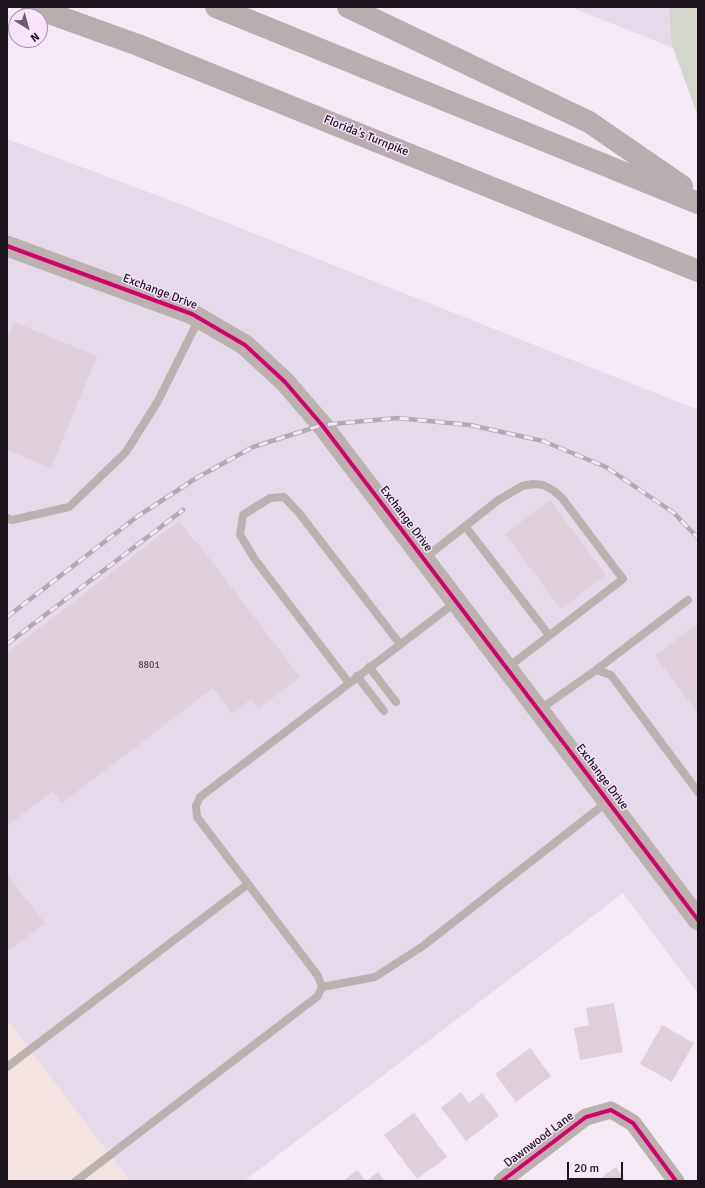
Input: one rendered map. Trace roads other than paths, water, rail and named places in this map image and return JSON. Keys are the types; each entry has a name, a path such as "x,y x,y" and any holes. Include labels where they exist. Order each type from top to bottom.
{"highway":[{"name":"Florida's Turnpike","path":"32,7 187,64 698,270"},
{"path":"216,7 698,203"},
{"path":"348,7 589,122 698,197"}],"street":[{"name":"Exchange Drive","path":"7,246 192,314 245,345 285,382 322,424 698,920"},
{"name":"Dawnwood Lane","path":"502,1181 586,1117 611,1110 633,1123 676,1181"}],"lane":[{"path":"7,518 12,520 69,507 126,452 158,401 200,318"},
{"path":"424,559 511,491 522,486 533,484 543,485 553,490 562,498 623,579 507,668"},
{"path":"349,683 256,561 240,536 244,515 270,498 284,497 299,513 400,644"},
{"path":"465,526 549,635"},
{"path":"539,711 688,600"},
{"path":"76,1181 318,996 322,987 318,976 197,817 196,806 200,797 369,667 457,602"},
{"path":"369,667 396,702"},
{"path":"596,670 611,675 698,792"},
{"path":"358,676 384,711"},
{"path":"322,987 375,977 399,962 434,938 608,801"},
{"path":"7,1067 248,884"}],"railway":[{"path":"7,617 138,516 198,477 253,447 322,425 397,418 470,425 543,441 606,467 674,513 698,538"},
{"path":"7,644 183,510"}]}
